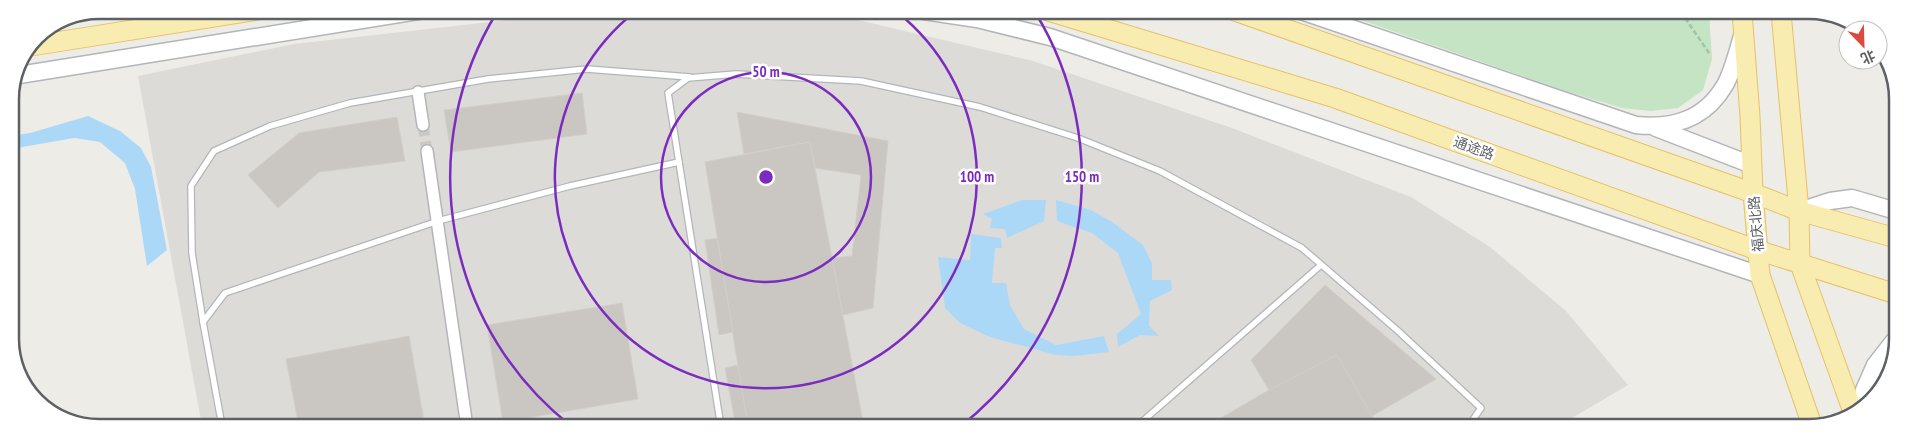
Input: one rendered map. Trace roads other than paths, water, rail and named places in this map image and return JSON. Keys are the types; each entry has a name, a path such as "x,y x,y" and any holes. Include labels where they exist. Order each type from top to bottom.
{"main road":[{"path":"40,45 202,19"},
{"path":"23,74 368,19"},
{"path":"977,19 1050,38 1760,275"},
{"name":"通途路","path":"1074,19 1335,98 1757,250 1889,292"},
{"path":"1258,19 1799,210 1889,236"},
{"path":"1324,19 1627,122 1652,127 1752,165"},
{"name":"福庆北路","path":"1742,19 1760,275 1810,419"},
{"path":"1782,19 1799,210 1800,264 1851,407"},
{"path":"1652,127 1672,125 1692,118 1711,104 1726,83 1743,31"},
{"path":"1799,210 1830,201 1852,198 1889,209"},
{"path":"1862,399 1875,365 1888,348"}],"street":[{"path":"418,92 422,125"},
{"path":"427,151 467,419"}],"lane":[{"path":"221,419 192,253 191,186 214,151 270,126 350,103 488,79 587,70 695,78"},
{"path":"720,419 668,93 688,78 736,74 861,81 980,107 1078,138 1160,171 1302,248 1397,330 1481,408 1473,419"},
{"path":"203,322 225,293 438,221 570,186 679,162"},
{"path":"1145,419 1321,265"}],"water":[{"path":"88,116 120,131 141,148 151,167 167,250 147,266 135,189 125,163 100,142 74,138 19,148 19,135"},
{"path":"1022,200 1046,200 1044,221 1007,238 1005,229 990,228 992,219 983,214"},
{"path":"1056,200 1091,210 1112,222 1143,245 1152,263 1152,280 1171,280 1172,290 1150,301 1149,326 1159,336 1140,335 1118,347 1117,334 1141,314 1118,253 1092,233 1057,221"},
{"path":"971,234 1001,238 1002,248 995,248 992,283 1006,283 1010,305 1024,329 1056,345 1104,336 1109,352 1074,356 1056,355 990,337 960,323 945,308 938,257 970,260"}],"tunnel":[{"path":"423,125 427,151"}]}
